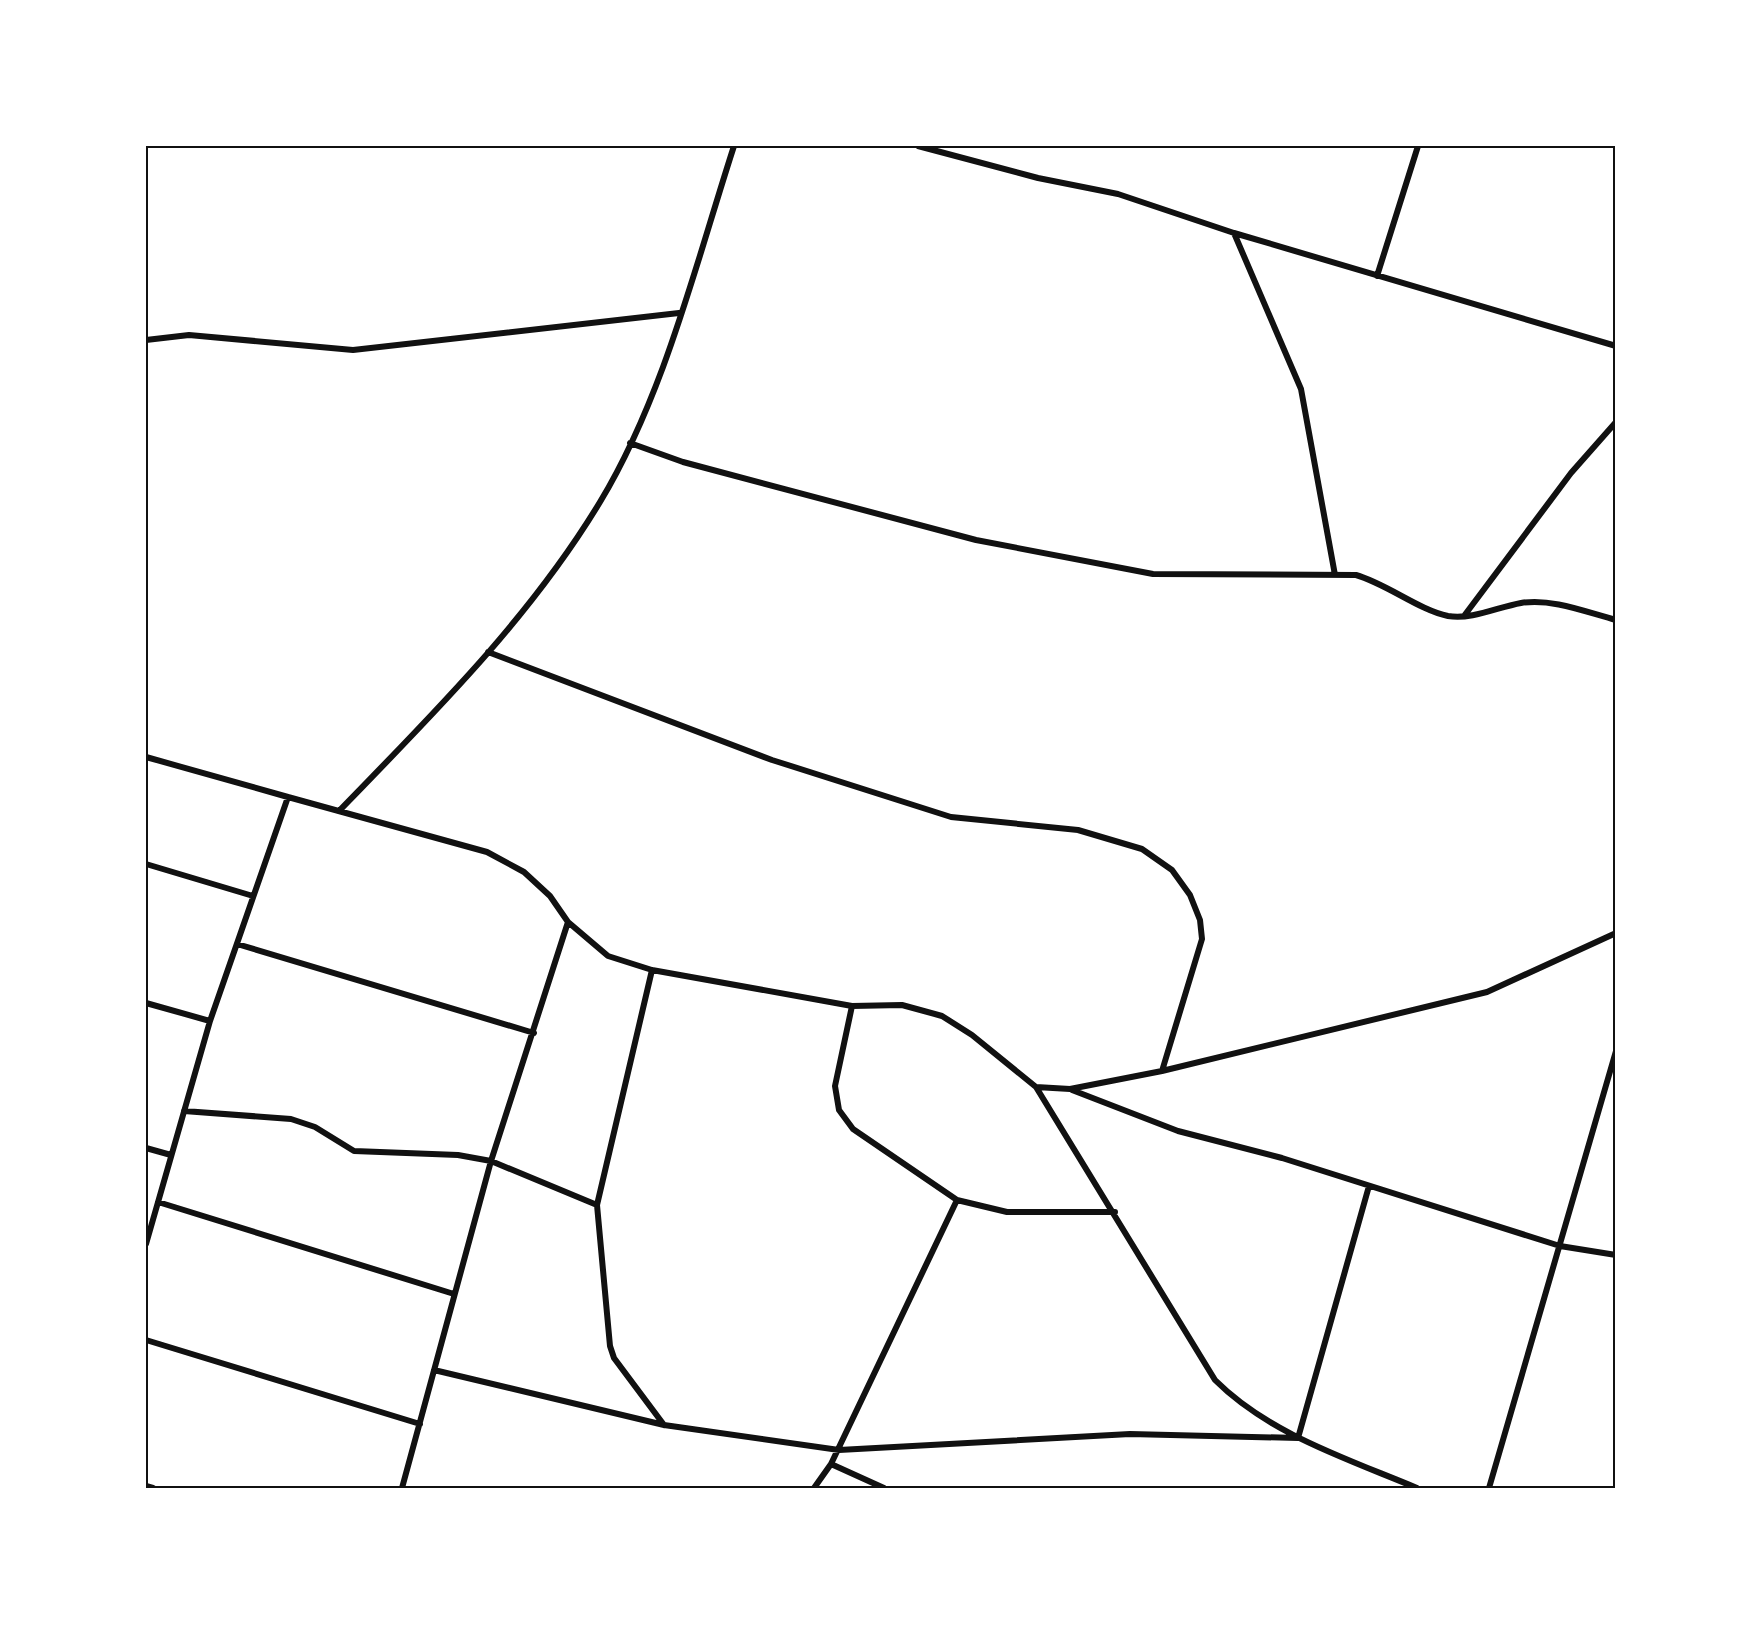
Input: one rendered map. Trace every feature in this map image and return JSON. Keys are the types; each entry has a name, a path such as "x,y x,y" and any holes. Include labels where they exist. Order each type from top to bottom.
{"street":[{"path":"339,811 488,652 557,567 601,501 660,376 734,146"},
{"path":"918,146 1038,178 1118,194 1234,233 1616,346"},
{"path":"1377,276 1418,146"},
{"path":"1234,233 1301,389 1335,575"},
{"path":"146,340 200,336 353,350 679,313"},
{"path":"1464,616 1571,473 1616,422"},
{"path":"630,443 683,462 976,540 1153,574 1356,575 1377,581 1448,616 1464,616 1522,603 1542,602 1616,620"},
{"path":"488,652 772,760 951,817 1078,830 1142,849 1159,858 1172,870 1190,895 1200,920 1203,939 1162,1071"},
{"path":"146,757 487,852 524,872 550,896 568,922 608,956 652,970 852,1006 902,1005 942,1016 972,1035 1036,1087 1115,1212 1215,1380 1232,1397 1298,1438 1416,1488"},
{"path":"146,1244 210,1021 288,797"},
{"path":"146,864 253,896"},
{"path":"402,1488 491,1161 568,922"},
{"path":"1036,1087 1070,1089 1162,1071 1486,992 1616,933"},
{"path":"237,944 534,1033"},
{"path":"652,970 597,1206 610,1346 614,1358 664,1425"},
{"path":"146,1003 210,1021"},
{"path":"852,1006 834,1086 839,1110 853,1129 957,1200 1007,1212 1115,1212"},
{"path":"1489,1488 1616,1051"},
{"path":"1070,1089 1178,1131 1282,1158 1560,1246 1616,1255"},
{"path":"184,1111 291,1119 315,1127 354,1151 458,1155 491,1161 597,1206"},
{"path":"146,1148 171,1155"},
{"path":"1298,1438 1369,1186"},
{"path":"814,1488 839,1450 957,1200"},
{"path":"158,1202 454,1294"},
{"path":"146,1340 420,1424"},
{"path":"435,1370 664,1425 839,1450 1131,1434 1298,1438"},
{"path":"831,1464 884,1488"},
{"path":"146,1486 153,1488"}]}
